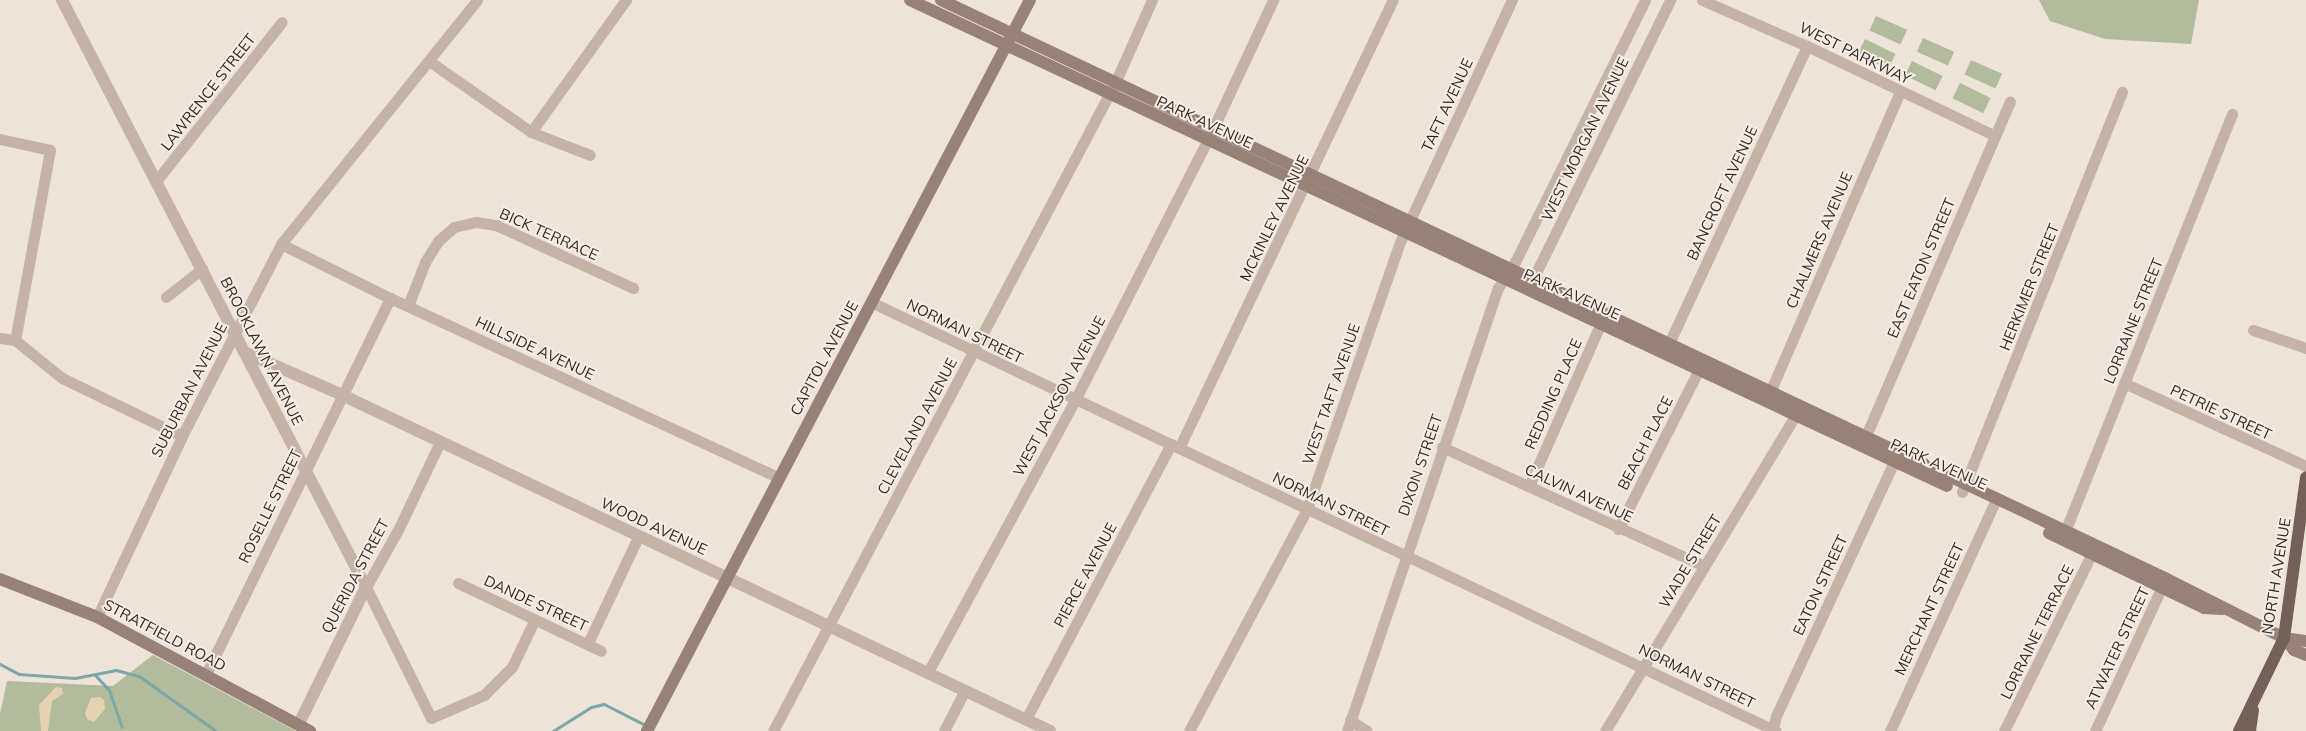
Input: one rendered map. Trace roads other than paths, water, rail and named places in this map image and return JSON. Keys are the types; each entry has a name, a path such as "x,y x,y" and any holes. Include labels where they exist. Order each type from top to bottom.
{"main road":[{"name":"PARK AVENUE","path":"910,0 1108,95 1210,136 1407,227 2284,638 2306,641"},
{"name":"PARK AVENUE","path":"941,0 1115,83 1210,136"},
{"name":"CAPITOL AVENUE","path":"647,731 778,477 873,303 1008,46 1030,0"},
{"name":"PARK AVENUE","path":"1667,349 1698,371 1768,397"},
{"name":"NORTH AVENUE","path":"2239,731 2284,638 2306,478"},
{"name":"STRATFIELD ROAD","path":"0,579 97,617 305,728"},
{"name":"PARK AVENUE","path":"2284,638 2294,650 2306,655"},
{"name":"NORTH AVENUE","path":"2250,731 2254,703"}],"street":[{"name":"BROOKLAWN AVENUE","path":"62,0 157,180 234,334 432,718 484,695 512,667 535,619"},
{"name":"SUBURBAN AVENUE","path":"97,617 182,436 281,244 477,0"},
{"path":"531,132 626,0"},
{"name":"CLEVELAND AVENUE","path":"773,731 826,626 1115,83 1152,0"},
{"name":"WEST JACKSON AVENUE","path":"928,672 1075,400 1210,136 1273,0"},
{"name":"MCKINLEY AVENUE","path":"1175,446 1308,182 1393,0"},
{"name":"TAFT AVENUE","path":"1407,227 1512,0"},
{"name":"WEST MORGAN AVENUE","path":"1507,275 1645,0"},
{"name":"WEST MORGAN AVENUE","path":"1530,285 1670,0"},
{"name":"WEST PARKWAY","path":"1702,0 1807,46 1900,92 1994,135"},
{"name":"LAWRENCE STREET","path":"157,180 282,22"},
{"name":"BANCROFT AVENUE","path":"1667,349 1807,46"},
{"path":"429,61 531,132 590,155"},
{"name":"CHALMERS AVENUE","path":"1768,397 1900,92"},
{"name":"HERKIMER STREET","path":"1963,488 2122,92"},
{"name":"EAST EATON STREET","path":"1864,441 1994,135 2010,102"},
{"name":"LORRAINE STREET","path":"2063,535 2232,114"},
{"path":"0,139 50,150 15,340"},
{"name":"BICK TERRACE","path":"408,306 425,262 438,241 454,226 476,222 496,225 633,288"},
{"name":"WEST TAFT AVENUE","path":"1189,731 1307,509 1407,227"},
{"name":"HILLSIDE AVENUE","path":"281,244 390,298 778,477"},
{"path":"166,297 202,269"},
{"name":"DIXON STREET","path":"1348,726 1442,447 1507,275"},
{"name":"ROSELLE STREET","path":"206,674 340,394 390,298"},
{"name":"NORMAN STREET","path":"873,303 1405,556 1644,667 1773,730"},
{"name":"REDDING PLACE","path":"1529,486 1602,320"},
{"path":"2252,330 2306,348"},
{"path":"0,338 15,340 62,378 182,436"},
{"name":"WOOD AVENUE","path":"244,352 340,394 1050,731"},
{"name":"BEACH PLACE","path":"1618,529 1698,371"},
{"name":"PETRIE STREET","path":"2124,383 2306,466"},
{"name":"WADE STREET","path":"1605,731 1798,411"},
{"name":"QUERIDA STREET","path":"305,728 366,587 399,528 440,442"},
{"name":"PIERCE AVENUE","path":"1026,719 1175,446"},
{"name":"CALVIN AVENUE","path":"1442,447 1618,529 1704,566"},
{"name":"EATON STREET","path":"1773,730 1776,716 1896,457"},
{"name":"MERCHANT STREET","path":"1890,731 1995,503"},
{"path":"588,643 638,537"},
{"name":"LORRAINE TERRACE","path":"2004,731 2094,550"},
{"name":"ATWATER STREET","path":"2095,731 2164,582"},
{"name":"DANDE STREET","path":"458,583 601,650"},
{"path":"944,731 964,690"},
{"path":"1348,726 1367,731"}],"waterway":[{"path":"0,664 19,674 75,678 116,670 139,676 216,731"},
{"path":"95,675 109,690 122,727"},
{"path":"553,731 591,707 604,704 647,726"}]}
